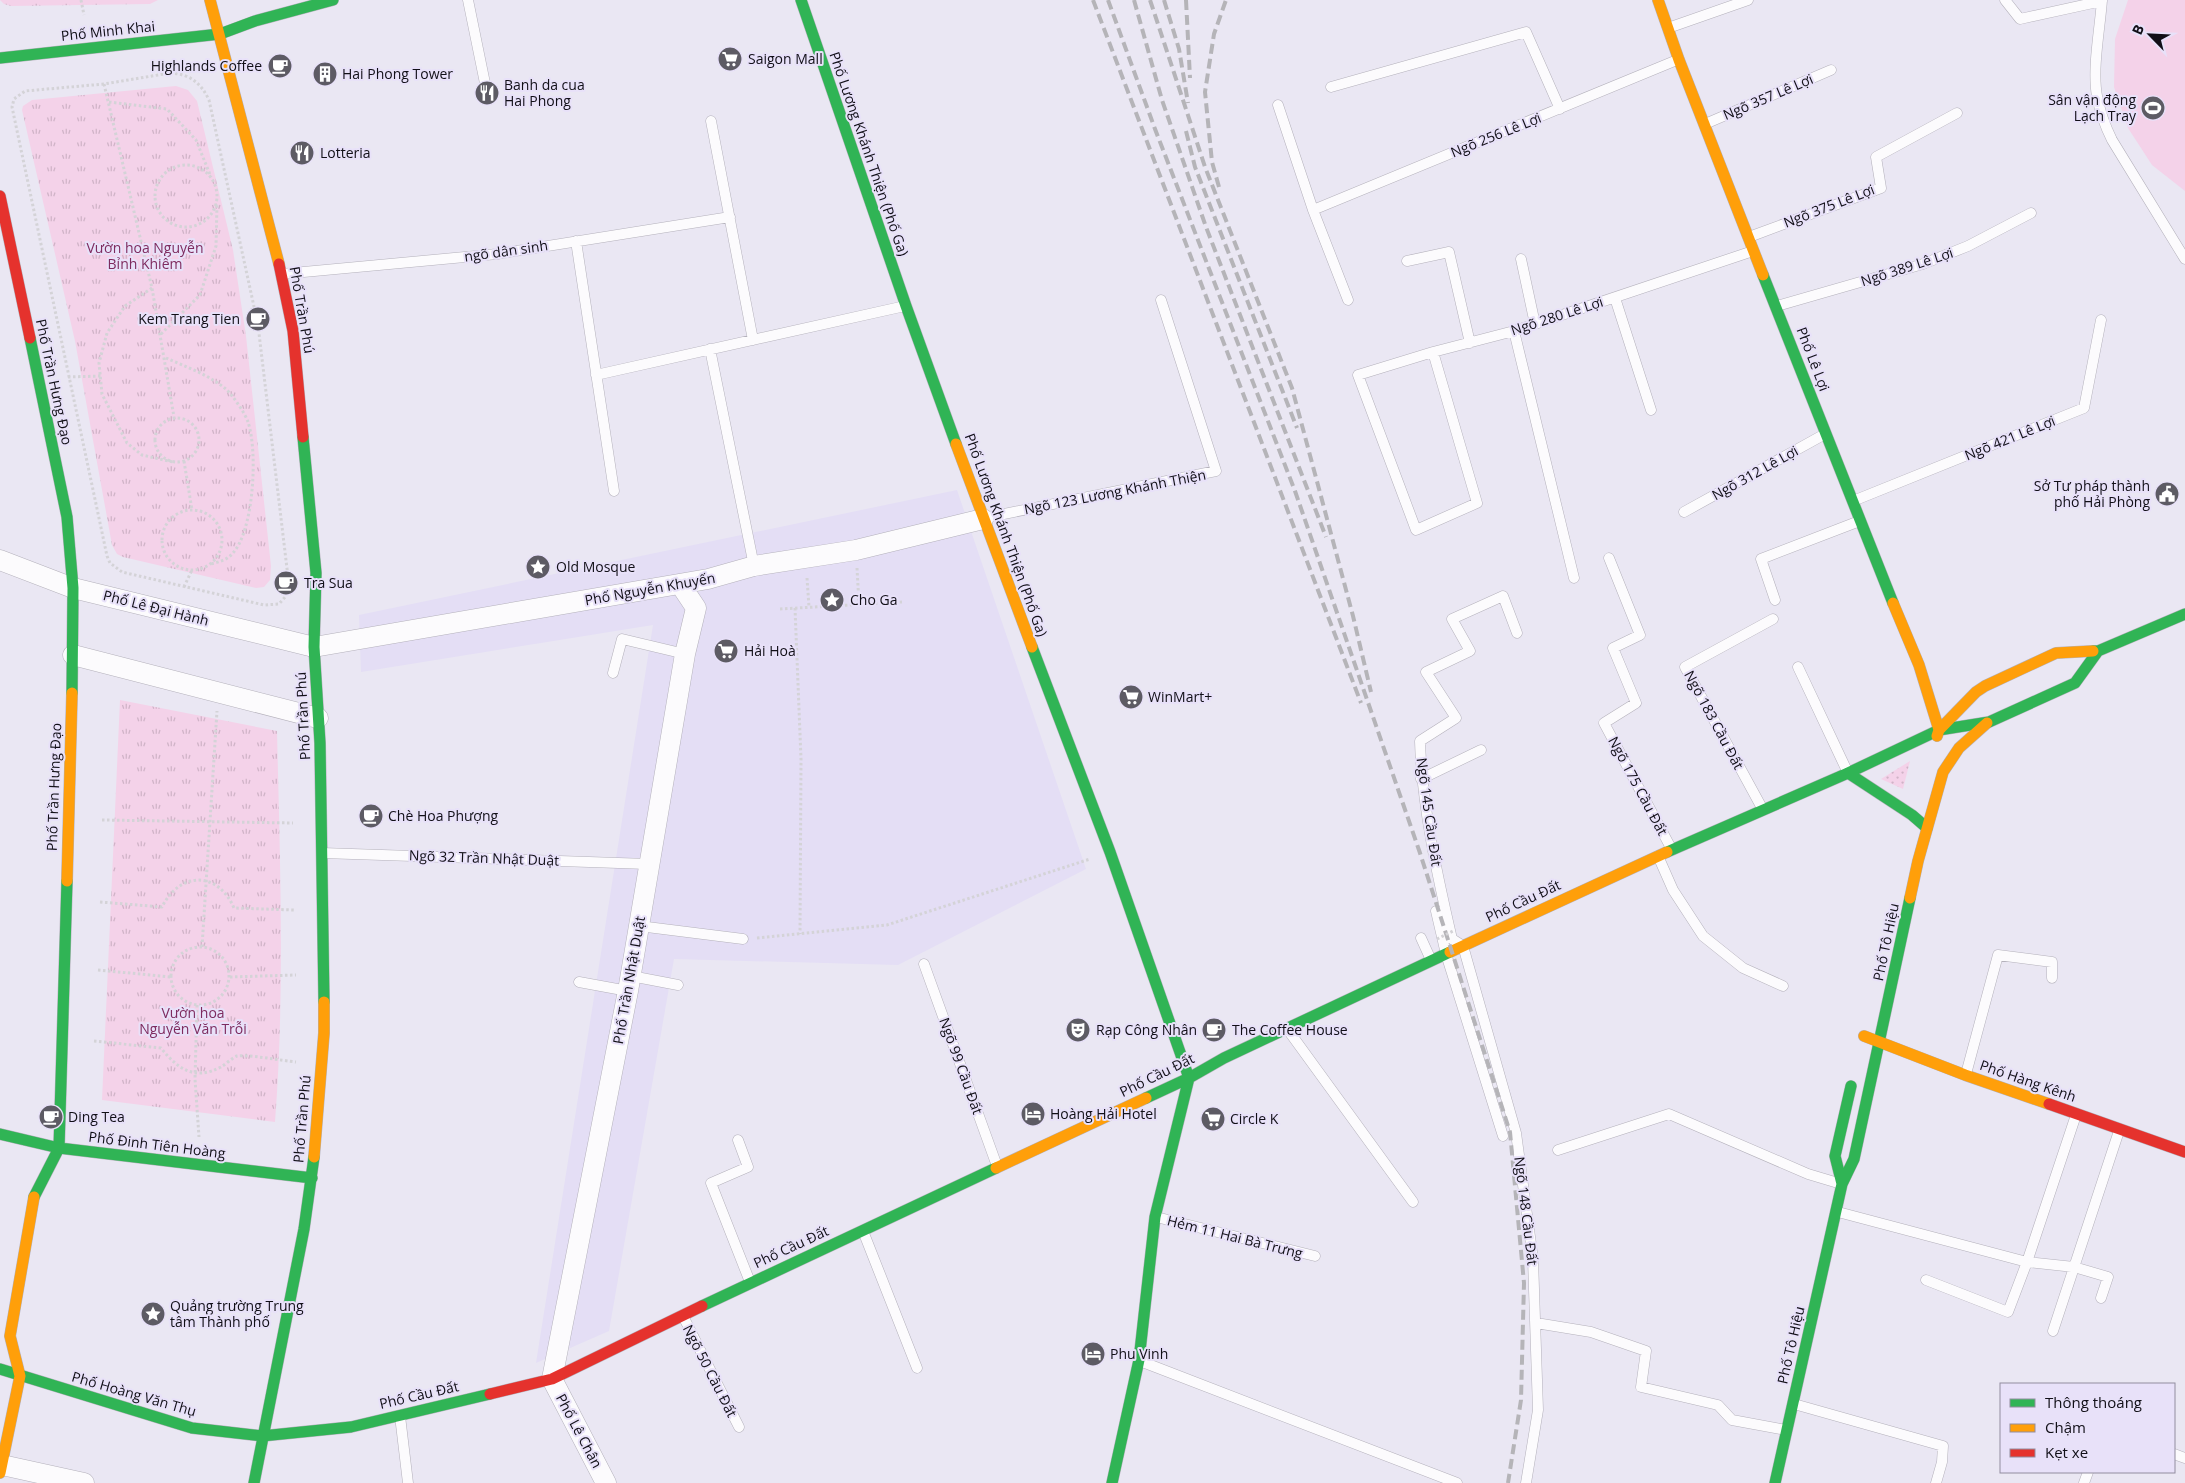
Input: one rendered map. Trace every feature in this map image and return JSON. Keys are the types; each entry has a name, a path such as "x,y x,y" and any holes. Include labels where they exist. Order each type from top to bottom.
{"main road":[{"name":"Phố Trần Phú","path":"210,0 281,274 293,331 316,573 314,647 318,718 324,1033 312,1178 277,1371 262,1436 254,1483"},
{"name":"Phố Minh Khai","path":"0,58 220,34 255,21 333,0"},
{"name":"Phố Lương Khánh Thiện (Phố Ga)","path":"801,0 906,306 983,518 1110,852 1189,1078"},
{"name":"Phố Lê Lợi","path":"1658,0 1678,60 1777,306 1852,501 1919,665 1938,730"},
{"name":"Phố Trần Hưng Đạo","path":"0,196 67,517 73,588 59,1148 34,1197 10,1336 20,1376"},
{"path":"1932,749 1938,730 1976,692 1985,686 2056,653 2098,651 2185,614"},
{"path":"1938,730 1989,722 2075,683 2098,651"},
{"name":"Phố Tô Hiệu","path":"1775,1483 1842,1184 1854,1159 1918,861 1943,771 1960,745 1989,722"},
{"name":"Phố Cầu Đất","path":"262,1436 351,1427 552,1379 682,1315 1189,1078 1224,1058 1463,946 1672,849 1848,773 1938,730"},
{"path":"1848,773 1912,815 1927,828"},
{"name":"Phố Hàng Kênh","path":"1862,1036 1965,1075 2185,1152"},
{"name":"Phố Tô Hiệu","path":"1842,1184 1835,1156 1854,1072"},
{"path":"1112,1483 1139,1360 1155,1217 1189,1078"},
{"name":"Phố Đinh Tiên Hoàng","path":"0,1134 59,1148 312,1178"},
{"name":"Phố Hoàng Văn Thụ","path":"0,1369 192,1428 262,1436"},
{"path":"1,1469 20,1376"}],"street":[{"name":"Phố Nguyễn Khuyến","path":"314,647 708,579 754,566 856,550 983,518"},
{"name":"Phố Lê Đại Hành","path":"0,560 73,588 314,647"},
{"name":"Phố Trần Nhật Duật","path":"552,1379 629,984 685,654 696,608 708,579"},
{"path":"680,584 696,608"},
{"path":"72,655 318,718"},
{"name":"Phố Lê Chân","path":"552,1379 606,1483"},
{"path":"1,1469 84,1483"}],"lane":[{"path":"468,0 487,93"},
{"path":"1668,28 1748,0"},
{"path":"2005,0 2020,19 2102,0 2096,70 2097,95 2103,120 2112,140 2185,259"},
{"path":"1331,87 1526,32 1560,109"},
{"name":"Ngõ 256 Lê Lợi","path":"1313,210 1678,60"},
{"name":"Ngõ 357 Lê Lợi","path":"1704,124 1831,70"},
{"path":"1278,104 1313,210 1348,300"},
{"name":"Ngõ 375 Lê Lợi","path":"1748,237 1880,188 1876,157 1957,113"},
{"path":"711,121 753,340"},
{"name":"Ngõ 389 Lê Lợi","path":"1777,306 1923,264 1968,246 2031,213"},
{"name":"ngõ dân sinh","path":"281,274 497,254 730,217"},
{"path":"576,242 614,491"},
{"name":"Ngõ 280 Lê Lợi","path":"1433,352 1477,503 1416,530 1358,375 1433,352 1514,331 1754,250"},
{"path":"1407,261 1449,252 1470,342"},
{"path":"1521,258 1535,324"},
{"path":"1615,298 1651,410"},
{"name":"Ngõ 123 Lương Khánh Thiện","path":"983,518 1216,471 1161,300"},
{"path":"596,375 906,306"},
{"name":"Ngõ 421 Lê Lợi","path":"1852,501 2084,408 2101,320"},
{"path":"1514,331 1574,578"},
{"path":"710,349 754,566"},
{"name":"Ngõ 312 Lê Lợi","path":"1684,512 1826,434"},
{"path":"1775,600 1761,559 1860,521"},
{"name":"Ngõ 175 Cầu Đất","path":"1609,558 1640,635 1613,648 1636,703 1604,723 1672,849"},
{"name":"Ngõ 145 Cầu Đất","path":"1463,946 1452,939 1440,888 1421,779 1420,740 1456,718 1426,672 1470,651 1452,619 1503,596 1517,633"},
{"name":"Ngõ 183 Cầu Đất","path":"1762,809 1684,667 1773,619"},
{"path":"613,673 622,639 685,654"},
{"path":"1798,668 1848,773"},
{"path":"1421,779 1481,750"},
{"name":"Ngõ 32 Trần Nhật Duật","path":"320,853 648,864"},
{"path":"1658,856 1673,890 1703,936 1743,968 1783,986"},
{"path":"1436,911 1446,954 1503,1136"},
{"path":"639,926 743,939"},
{"path":"1421,938 1431,961"},
{"name":"Ngõ 148 Cầu Đất","path":"1463,946 1516,1133 1534,1259 1538,1410 1526,1483"},
{"path":"1965,1075 1998,955 2052,962 2052,978"},
{"name":"Ngõ 99 Cầu Đất","path":"924,964 997,1167"},
{"path":"579,982 678,985"},
{"path":"1287,1029 1413,1202"},
{"path":"1558,1150 1669,1114 1808,1174 1842,1184"},
{"path":"1926,1280 2008,1312 2028,1262 2076,1114"},
{"path":"2053,1331 2120,1128"},
{"path":"738,1140 748,1167 711,1183 750,1283"},
{"path":"1837,1211 2028,1262 2074,1267 2108,1277 2101,1298"},
{"name":"Hẻm 11 Hai Bà Trưng","path":"1155,1217 1315,1256"},
{"path":"863,1230 917,1368"},
{"name":"Ngõ 50 Cầu Đất","path":"682,1315 739,1427"},
{"path":"1536,1323 1590,1332 1646,1351 1642,1387 1718,1405 1732,1420 1787,1430"},
{"path":"1139,1360 1457,1483"},
{"path":"1793,1404 1943,1446 1942,1462 1936,1483"},
{"path":"400,1415 408,1483"}],"path":[{"path":"81,0 84,14"},
{"path":"170,73 180,74 194,79 204,88 209,100 258,326 288,577 286,596 279,604 264,605 122,572 110,563 107,556 12,107 14,99 26,91 104,84 170,73"},
{"path":"104,84 152,288 174,417"},
{"path":"108,102 167,109 196,140 212,180 217,201 216,246 200,295 161,335"},
{"path":"212,180 205,172 190,165 180,165 169,169 161,177 156,186 154,199 157,210 164,219 172,225 183,228 194,227 206,220 213,211 217,201"},
{"path":"152,288 125,306 107,333 99,363 102,394 127,443 142,455 173,462 184,461 196,451 199,444 198,433 189,421 174,417 161,424 155,439 160,454 173,462"},
{"path":"165,358 202,374 227,390 248,421 254,465 251,504 241,540 232,555 202,569 182,568 173,563 165,554 162,544 163,533 167,523 174,516 184,511 203,512 212,517 222,535 222,545 218,556 212,564"},
{"path":"68,377 101,376"},
{"path":"184,461 192,510"},
{"path":"856,550 859,604"},
{"path":"806,559 809,607"},
{"path":"184,587 192,570"},
{"path":"780,608 902,602"},
{"path":"794,608 801,759 800,934"},
{"path":"202,947 217,706"},
{"path":"102,820 292,823"},
{"path":"743,939 887,925 1110,852"},
{"path":"100,902 162,907 168,895 182,883 195,880 206,881 220,887 229,896 234,908 294,910"},
{"path":"1437,939 1453,931"},
{"path":"194,947 202,947 216,951 224,958 230,977 228,987 216,1001 207,1005 197,1005 187,1002 179,996 173,987 171,977 172,967 184,951 194,947"},
{"path":"98,970 171,977"},
{"path":"230,977 296,975"},
{"path":"197,1005 196,1073 199,1137"},
{"path":"94,1041 161,1048 174,1064 196,1073 212,1072 237,1056 296,1062"}],"shaded area":[{"path":"957,490 1086,869 898,965 674,959 609,1331 536,1363 653,625 361,672 359,615"}],"green space":[{"path":"0,0 158,0 150,4 11,6 4,4"},
{"name":"Sân vận động Lạch Tray","path":"2128,0 2185,0 2185,191 2152,165 2128,128 2114,87 2115,39"},
{"name":"Vườn hoa Nguyễn Bỉnh Khiêm","path":"176,86 188,90 197,101 233,250 246,336 271,566 270,580 264,587 256,588 123,557 117,554 112,545 75,341 22,110 23,106 32,100"},
{"name":"Vườn hoa Nguyễn Văn Trỗi","path":"120,700 277,731 281,976 275,1122 102,1100"},
{"path":"1910,761 1903,789 1881,779"}],"railway":[{"path":"1093,0 1361,703"},
{"path":"1108,0 1155,129 1295,491 1420,853 1510,1132 1524,1283 1521,1400 1508,1483"},
{"path":"1134,0 1162,100 1206,227 1326,537"},
{"path":"1150,0 1205,167 1292,388 1353,616 1371,692"},
{"path":"1164,0 1179,49 1188,103"},
{"path":"1186,0 1190,78"},
{"path":"1219,187 1212,162 1205,92 1214,34 1226,0"},
{"path":"1186,131 1195,167 1297,428"}],"traffic: fast":[{"path":"0,58 220,34 255,21 333,0"},
{"path":"801,0 906,306 956,444"},
{"path":"1763,275 1893,603"},
{"path":"30,338 67,517 73,588 72,693"},
{"path":"303,437 316,573 314,647 320,743 324,1002"},
{"path":"2093,651 2098,651 2185,614"},
{"path":"1032,647 1110,852 1189,1078"},
{"path":"1667,852 1848,773 1939,730 1989,722 2075,683 2098,651"},
{"path":"1848,773 1912,815 1927,828"},
{"path":"34,1197 59,1148 67,881"},
{"path":"1775,1483 1842,1184 1854,1159 1910,898"},
{"path":"1146,1098 1189,1078 1224,1058 1450,952"},
{"path":"1112,1483 1139,1360 1155,1217 1189,1078"},
{"path":"1842,1184 1835,1156 1851,1086"},
{"path":"0,1134 59,1148 312,1178"},
{"path":"254,1483 304,1229 314,1157"},
{"path":"702,1306 996,1168"},
{"path":"0,1369 192,1428 262,1436 351,1427 490,1394"}],"traffic: slow":[{"path":"210,0 279,264"},
{"path":"1658,0 1679,60 1763,275"},
{"path":"956,444 1032,647"},
{"path":"1893,603 1919,665 1939,730"},
{"path":"1937,736 1939,730 1976,692 1985,686 2056,653 2093,651"},
{"path":"67,881 72,693"},
{"path":"1910,898 1918,861 1943,772 1959,748 1987,723"},
{"path":"1450,952 1667,852"},
{"path":"314,1157 324,1033 324,1002"},
{"path":"1864,1036 1965,1075 2049,1104"},
{"path":"996,1168 1146,1098"},
{"path":"0,1473 20,1376 10,1336 34,1197"}],"traffic: jam":[{"path":"0,196 30,338"},
{"path":"279,264 293,331 303,437"},
{"path":"2049,1104 2185,1152"},
{"path":"490,1394 552,1379 702,1306"}],"place":[{"name":"Saigon Mall","path":"730,59"},
{"name":"Highlands Coffee","path":"280,66"},
{"name":"Hai Phong Tower","path":"325,74"},
{"name":"Banh da cua Hai Phong","path":"487,93"},
{"name":"Sân vận động Lạch Tray","path":"2153,108"},
{"name":"Lotteria","path":"302,153"},
{"name":"Kem Trang Tien","path":"258,319"},
{"name":"Sở Tư pháp thành phố Hải Phòng","path":"2167,494"},
{"name":"Old Mosque","path":"538,567"},
{"name":"Tra Sua","path":"286,583"},
{"name":"Cho Ga","path":"832,600"},
{"name":"Hải Hoà","path":"726,651"},
{"name":"WinMart+","path":"1131,697"},
{"name":"Chè Hoa Phượng","path":"371,816"},
{"name":"Rạp Công Nhân","path":"1078,1030"},
{"name":"The Coffee House","path":"1214,1030"},
{"name":"Hoàng Hải Hotel","path":"1033,1114"},
{"name":"Ding Tea","path":"51,1117"},
{"name":"Circle K","path":"1213,1119"},
{"name":"Quảng trường Trung tâm Thành phố","path":"153,1314"},
{"name":"Phu Vinh","path":"1093,1354"}]}
